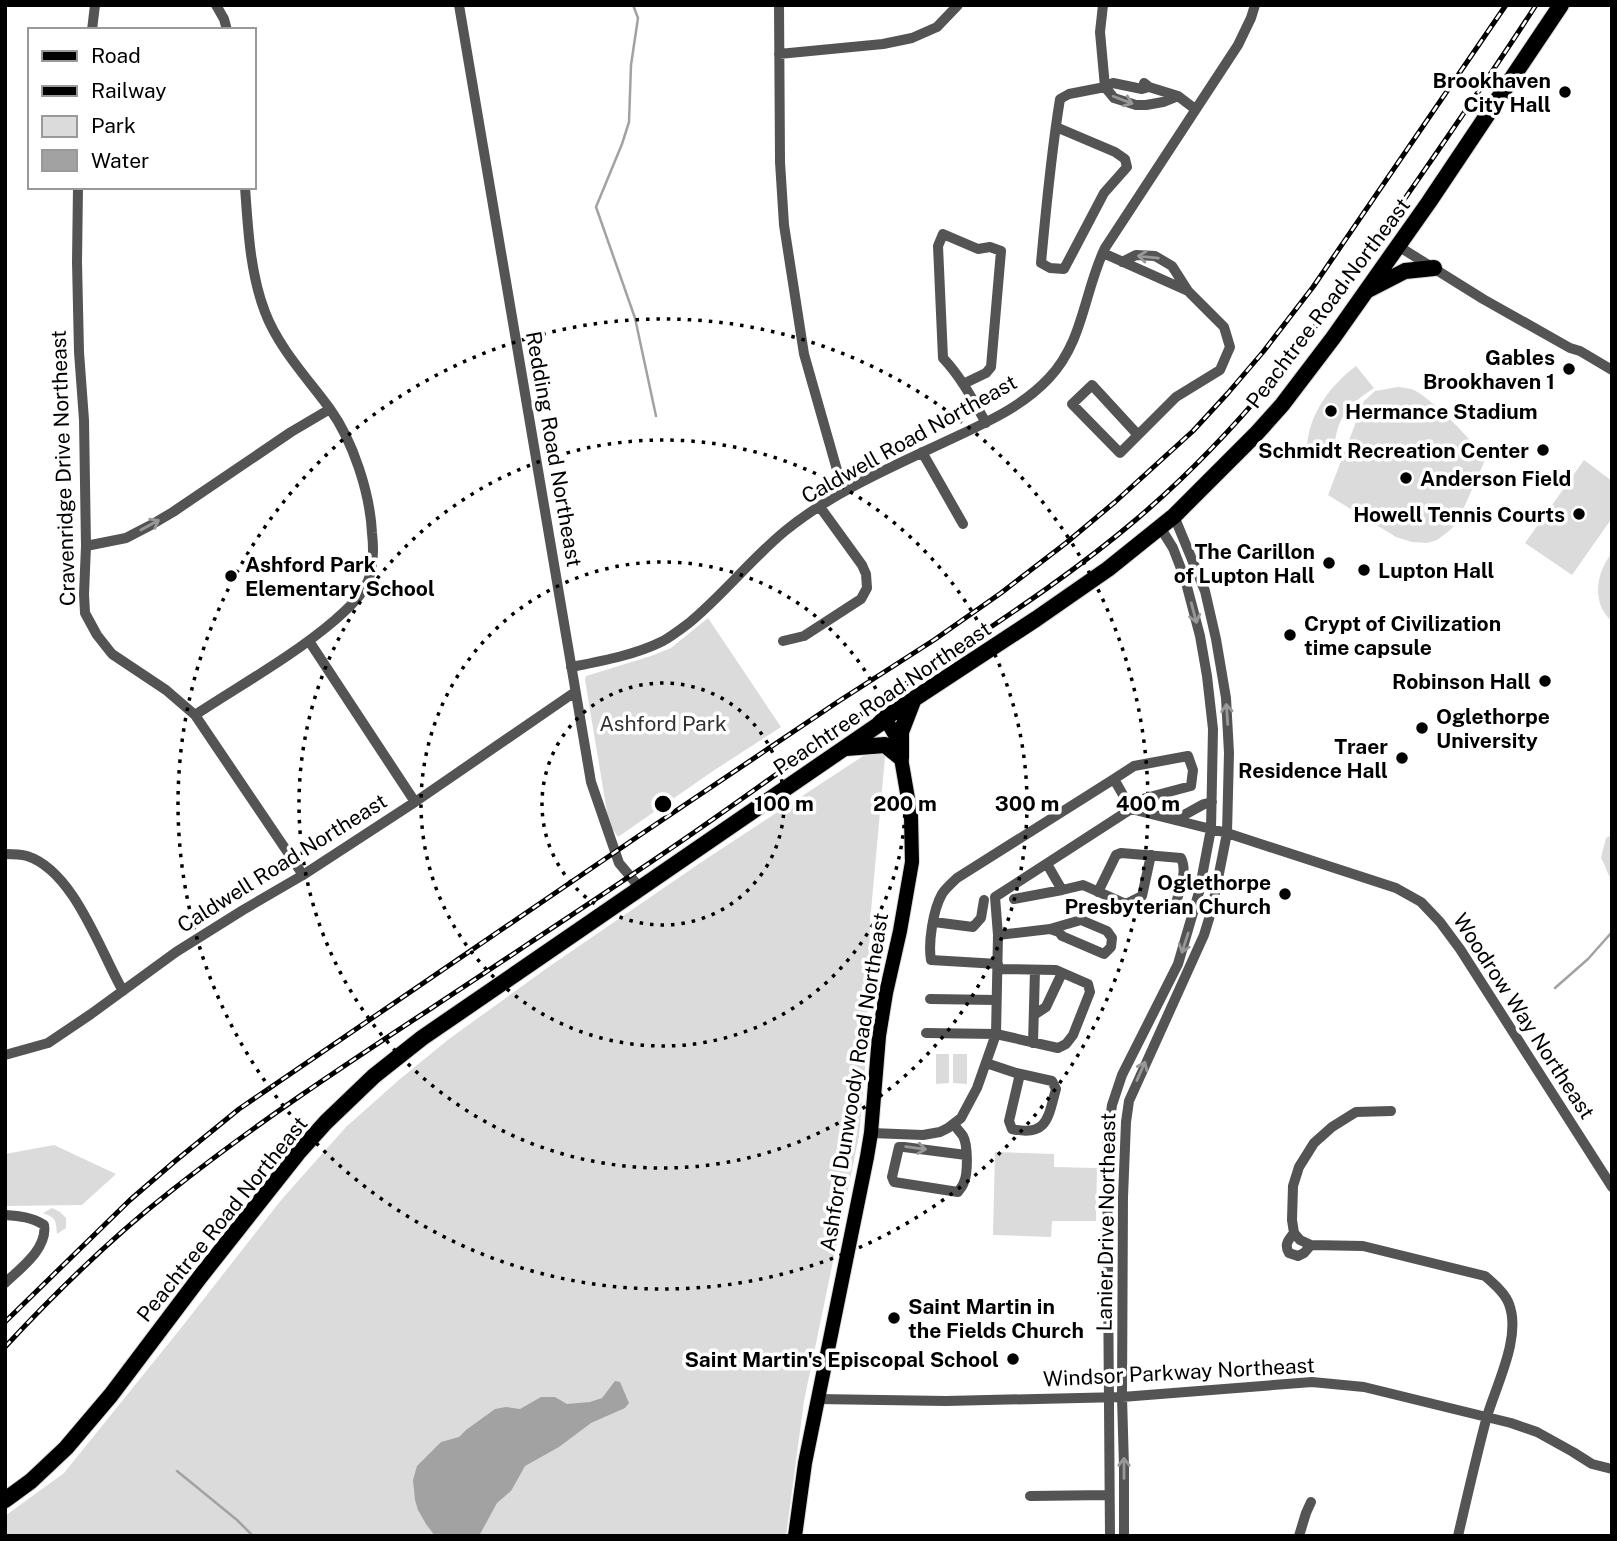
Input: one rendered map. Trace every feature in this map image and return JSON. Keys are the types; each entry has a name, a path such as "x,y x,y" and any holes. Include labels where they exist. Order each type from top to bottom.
{"highway":[{"name":"Peachtree Road Northeast","path":"5,1500 31,1481 66,1448 111,1395 298,1153 374,1076 422,1038 885,719 1090,582 1174,516 1240,451 1282,405 1318,359 1561,5"},
{"path":"1366,291 1405,271 1434,268"},
{"path":"901,758 901,732 913,701"},
{"path":"844,748 885,745 901,758"}],"main road":[{"name":"Ashford Dunwoody Road Northeast","path":"795,1536 817,1399 871,1133 879,1036 912,862 911,816 901,758 895,735 885,719"}],"street":[{"path":"92,28 95,5"},
{"path":"216,5 226,28"},
{"name":"Redding Road Northeast","path":"459,5 591,782 619,863 640,888"},
{"path":"779,5 780,162 784,225 804,354 843,491"},
{"path":"779,54 883,44 912,38 937,27 958,5"},
{"path":"1103,5 1100,32 1109,85 1114,98 1146,105 1178,96"},
{"name":"Caldwell Road Northeast","path":"571,667 647,648 665,640 702,612 785,531 843,491 1003,414 1029,397 1051,376 1077,334 1102,254 1238,45 1255,5"},
{"path":"1056,127 1115,152 1125,159 1127,167 1104,193 1064,269 1050,268 1041,263 1051,155 1060,99 1069,94 1122,81 1136,82 1146,83 1149,87 1178,96 1195,109"},
{"name":"Cravenridge Drive Northeast","path":"78,189 79,352 84,420 85,613 112,654 166,690 195,715 303,875"},
{"path":"195,715 309,641 352,605 365,588 372,568 374,549 367,495 350,443 330,409 278,338 266,314 251,254 245,189"},
{"path":"963,383 986,373 991,367 1001,251 990,247 978,249 943,234 938,246 943,358 954,369 986,423"},
{"path":"1398,246 1483,299 1612,370"},
{"path":"1102,254 1184,289"},
{"path":"1126,263 1136,255 1156,256 1172,266 1184,289 1224,327 1230,347 1220,370 1176,397 1138,435 1120,453 1072,404 1092,384 1138,435"},
{"path":"1570,348 1612,377"},
{"path":"86,546 127,538 151,525 330,409"},
{"path":"922,452 963,524"},
{"path":"783,641 804,636 861,599 867,588 862,565 820,507"},
{"name":"Lanier Drive Northeast","path":"1124,1536 1123,1197 1129,1101 1201,942 1212,909 1227,833 1229,753 1223,679 1205,591 1174,516"},
{"name":"Lanier Drive Northeast","path":"1110,1536 1107,1142 1112,1105 1122,1075 1178,964 1199,891 1211,829 1211,701 1200,636 1185,579 1173,548 1160,527"},
{"path":"309,641 415,802"},
{"name":"Caldwell Road Northeast","path":"5,1055 48,1043 176,952 303,875 575,692"},
{"path":"871,1133 923,1135 940,1132 955,1124 978,1088 996,1034 996,1000 998,967 998,935 995,897 1129,806 1191,786 1193,770 1188,756 1134,766 957,878 943,892 937,906 929,949 931,960 998,967 1034,970 1056,970 1088,984 1090,992 1073,1035 1066,1044 1058,1048 996,1034 926,1033"},
{"path":"1114,779 1129,806"},
{"path":"1175,820 1212,802"},
{"name":"Woodrow Way Northeast","path":"1129,806 1227,833 1396,888 1421,902 1460,949 1612,1187"},
{"path":"1196,825 1199,807"},
{"path":"1098,892 1116,855 1121,853 1181,858 1184,871 1176,904"},
{"path":"5,854 26,856 44,864 57,875 79,906 123,991"},
{"path":"1014,899 1083,885 1126,904 1142,896 1151,855"},
{"path":"1046,864 1062,890"},
{"path":"934,922 973,927 981,919 984,900"},
{"path":"998,935 1050,929 1081,920 1107,931 1112,938 1111,947 1104,954 1050,929"},
{"path":"1033,1043 1034,970"},
{"path":"1034,1015 1045,1007 1062,973"},
{"path":"930,999 996,1000"},
{"path":"986,1063 1052,1081 1056,1089 1047,1122 1036,1130 1024,1132 1012,1129 1009,1125 1020,1074"},
{"path":"907,1134 924,1139 948,1134 961,1121 965,1110"},
{"path":"1391,1111 1356,1112 1332,1127 1314,1143 1299,1167 1293,1186 1294,1233 1300,1240 1311,1245 1363,1246 1485,1276 1500,1290 1509,1304 1511,1335 1486,1417 1458,1536"},
{"path":"956,1127 964,1138 966,1156 967,1167 964,1184 957,1192 894,1182 892,1177 899,1147 966,1156"},
{"path":"5,1215 37,1220 44,1225 45,1233 43,1241 29,1259 5,1283"},
{"path":"1294,1233 1286,1243 1289,1253 1298,1256 1311,1245"},
{"name":"Windsor Parkway Northeast","path":"817,1399 946,1401 1109,1398 1312,1382 1364,1387 1511,1423 1537,1433 1592,1464 1612,1469"},
{"path":"1030,1496 1109,1495"},
{"path":"1300,1536 1311,1502"}],"green space":[{"name":"Hermance Stadium","path":"1356,366 1374,388 1345,413 1338,428 1334,449 1307,449 1311,424 1322,402 1338,382"},
{"name":"Anderson Field","path":"1398,387 1414,390 1432,402 1463,432 1485,460 1457,523 1437,540 1427,543 1396,537 1328,495 1364,401 1375,391"},
{"name":"Howell Tennis Courts","path":"1584,460 1612,481 1612,518 1572,575 1525,543"},
{"path":"1612,553 1612,621 1601,606 1598,588 1602,569"},
{"name":"Ashford Park","path":"708,618 781,727 618,837 609,824 586,676 671,648"},
{"path":"880,745 886,746 870,922 867,1045 859,1136 804,1401 786,1536 5,1536 5,1516 64,1473 282,1199 346,1127 449,1039 550,966 703,861"},
{"path":"1612,835 1612,880 1601,858 1606,838"},
{"path":"936,1054 949,1054 949,1083 936,1084"},
{"path":"953,1054 967,1054 967,1084 953,1083"},
{"path":"54,1145 116,1174 82,1205 5,1206 5,1154"},
{"path":"995,1152 1054,1154 1054,1167 1097,1168 1096,1221 1052,1221 1051,1237 993,1235"},
{"path":"52,1208 66,1218 66,1228 57,1234 54,1220 43,1213"}],"water":[{"path":"615,1381 620,1382 629,1403 625,1408 591,1423 559,1447 525,1466 511,1491 497,1503 479,1536 435,1536 418,1510 413,1480 417,1466 441,1442 459,1437 495,1409 520,1409 541,1397 555,1397 567,1404 590,1402 602,1398"}],"waterway":[{"path":"633,5 638,18 631,65 629,122 596,207 635,318 656,416"},
{"path":"1555,988 1588,959 1612,932"},
{"path":"177,1471 253,1536"}],"railway":[{"path":"5,1322 130,1200 239,1109 640,835 934,640 1001,593 1115,502 1193,431 1263,352 1313,287 1506,5"},
{"path":"5,1347 65,1285 127,1227 214,1158 347,1064 693,833 849,722 1049,587 1138,518 1214,446 1305,340 1450,134 1536,5"}],"place":[{"name":"Brookhaven City Hall","path":"1565,92"},
{"name":"Gables Brookhaven 1","path":"1569,369"},
{"name":"Hermance Stadium","path":"1331,411"},
{"name":"Schmidt Recreation Center","path":"1543,450"},
{"name":"Anderson Field","path":"1406,478"},
{"name":"Howell Tennis Courts","path":"1579,514"},
{"name":"The Carillon of Lupton Hall","path":"1329,563"},
{"name":"Lupton Hall","path":"1364,570"},
{"name":"Ashford Park Elementary School","path":"231,576"},
{"name":"Crypt of Civilization time capsule","path":"1290,635"},
{"name":"Robinson Hall","path":"1545,681"},
{"name":"Oglethorpe University","path":"1422,728"},
{"name":"Traer Residence Hall","path":"1402,758"},
{"name":"Oglethorpe Presbyterian Church","path":"1285,894"},
{"name":"Saint Martin in the Fields Church","path":"894,1318"},
{"name":"Saint Martin's Episcopal School","path":"1013,1359"}]}
